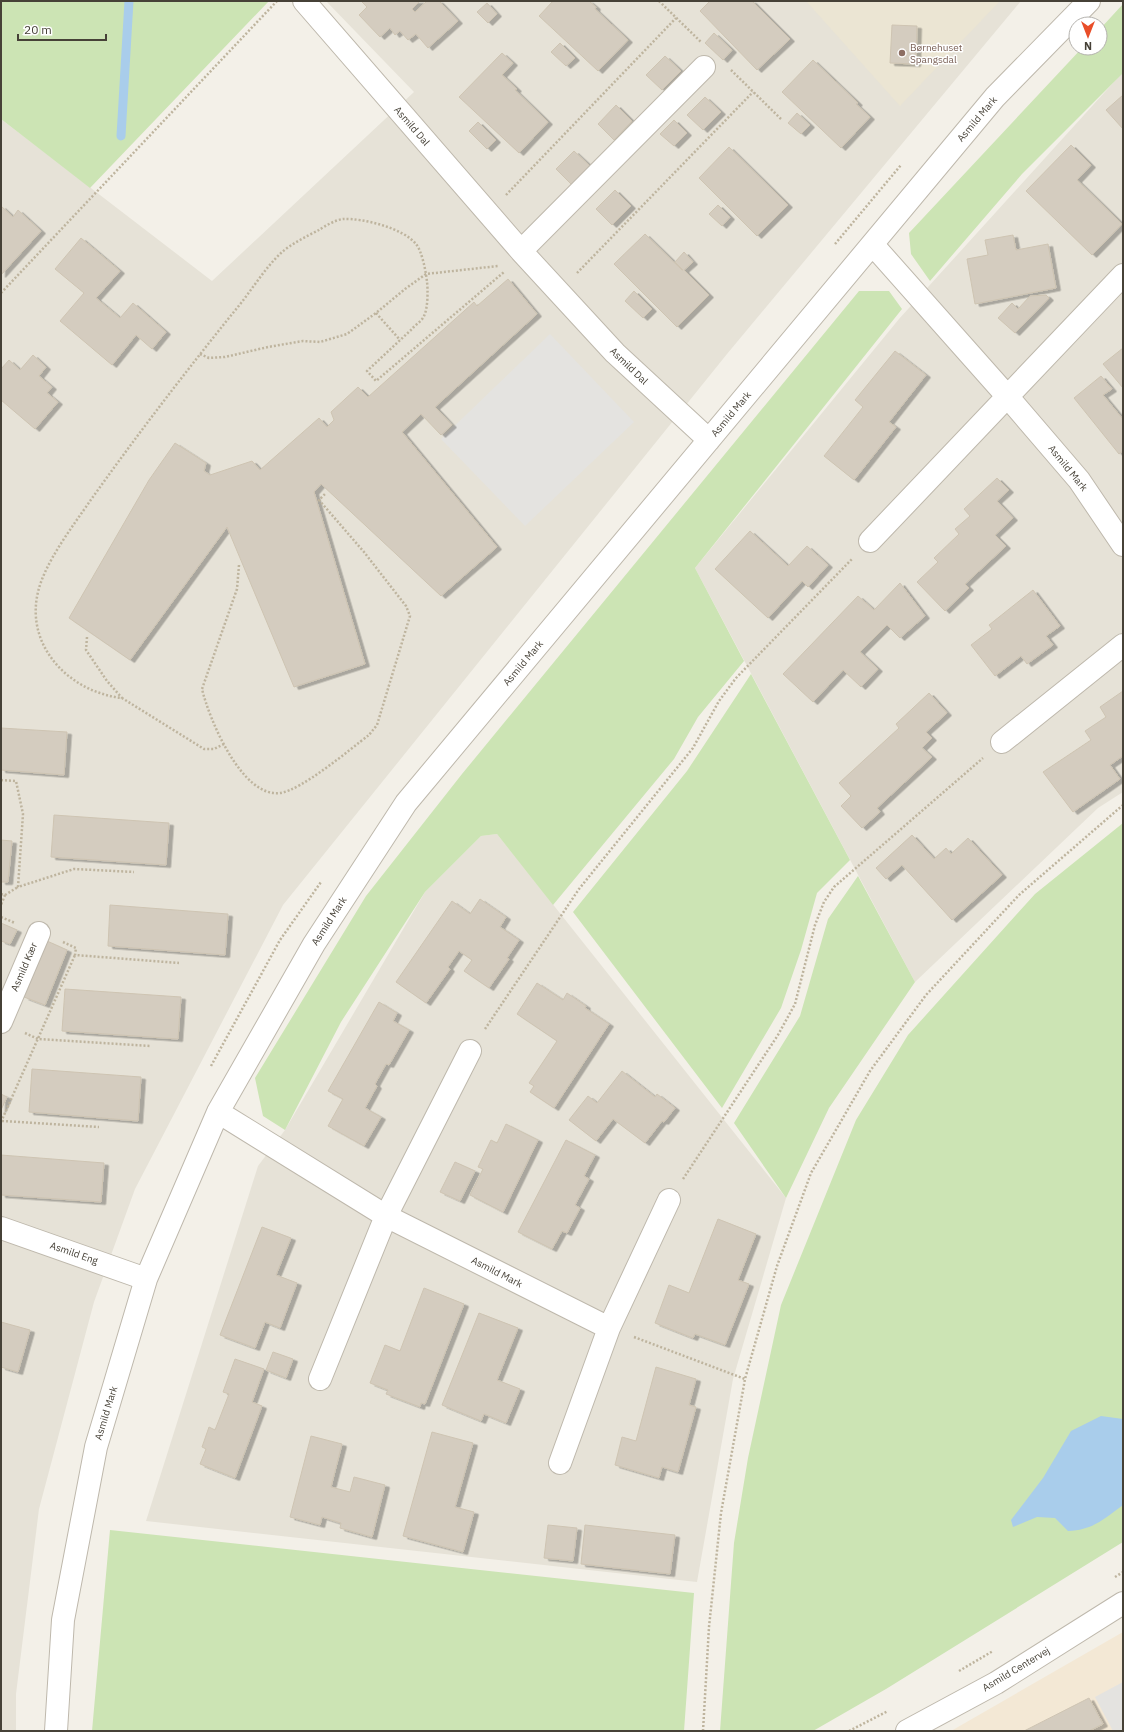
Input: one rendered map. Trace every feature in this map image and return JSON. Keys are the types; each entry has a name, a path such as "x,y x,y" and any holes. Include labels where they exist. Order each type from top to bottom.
{"street":[{"name":"Asmild Dal","path":"304,1 521,251 615,352 710,440"},
{"name":"Asmild Mark","path":"56,1731 63,1620 94,1454 146,1279 218,1112 314,944 406,803 995,97 1089,1"},
{"path":"521,251 704,67"},
{"name":"Asmild Mark","path":"873,245 1008,396 1079,480 1123,545"},
{"path":"870,541 1123,275"},
{"path":"1002,742 1123,645"},
{"name":"Asmild Kær","path":"10,1027 39,933"},
{"path":"320,1379 386,1216 470,1051"},
{"name":"Asmild Mark","path":"218,1112 386,1216 609,1328"},
{"path":"560,1463 609,1328 670,1200"},
{"name":"Asmild Eng","path":"1,1228 146,1279"},
{"name":"Asmild Centervej","path":"906,1731 996,1683 1123,1603"}],"path":[{"path":"1,293 278,1"},
{"path":"488,213 676,18"},
{"path":"559,292 753,92"},
{"path":"831,249 901,165"},
{"path":"122,698 113,697 86,687 60,668 51,657 38,635 34,611 38,590 46,570 68,533 115,466 200,354 282,253 318,230 341,219 384,224 416,244 426,274 428,291 424,317 367,371 376,381 504,272"},
{"path":"200,354 210,358 225,357 303,341 320,342 347,334 376,314 405,289 426,274 498,266 509,277"},
{"path":"376,314 400,340"},
{"path":"240,566 236,589 202,690 204,699 224,744 243,774 260,790 270,794 281,793 298,787 369,735 377,725 410,616 406,606 364,552 319,500 326,493"},
{"path":"470,1051 579,889 693,748 719,701 736,678 870,541"},
{"path":"87,637 86,650 107,681 122,698 204,749 214,749 224,744"},
{"path":"670,1200 778,1035 795,1004 815,925 824,902 834,887 1002,742"},
{"path":"1,780 16,781 23,814 18,887"},
{"path":"703,1731 709,1627 721,1513 745,1379 777,1266 811,1173 870,1071 926,995 1019,895 1123,805"},
{"path":"1,905 5,895 18,887 74,869 134,872"},
{"path":"211,1067 280,940 321,881"},
{"path":"1,894 5,895"},
{"path":"1,917 76,948 38,1039 1,1121 99,1127"},
{"path":"74,955 179,963"},
{"path":"10,1027 38,1039 151,1046"},
{"path":"609,1328 745,1379"},
{"path":"1110,1580 1123,1572"},
{"path":"957,1672 998,1649"},
{"path":"849,1731 890,1710"}],"shaded area":[{"path":"326,1 1021,1 727,354 283,905 135,1189 94,1302 39,1509 16,1694 16,1731 1,1731 1,119 212,281 414,92"},
{"name":"Børnehuset Spangsdal","path":"806,1 1000,1 900,106"},
{"path":"1123,72 1123,792 1098,808 915,982 695,568 899,319"},
{"path":"550,334 634,422 525,526 441,439"},
{"path":"497,834 786,1198 733,1379 697,1582 146,1521 258,1166 285,1130 425,892 481,836"},
{"path":"1123,1632 1123,1731 951,1731"},
{"path":"1123,1682 1123,1731 1113,1731 1095,1697"}],"green space":[{"path":"1,1 269,1 90,188 1,119"},
{"path":"1123,4 1123,73 1022,174 930,281 911,254 909,233 1075,56 1108,56 1108,20"},
{"path":"859,291 889,291 902,309 695,568 744,661 698,717 674,759 553,905 497,834 481,836 425,892 341,1022 285,1130 263,1116 255,1078 366,896 462,774"},
{"path":"751,674 850,860 817,893 801,950 781,1008 722,1108 573,912 687,771"},
{"path":"1123,823 1123,1542 886,1689 813,1731 720,1731 734,1543 748,1458 781,1305 856,1120 908,1035 1035,894"},
{"path":"858,876 915,982 829,1108 786,1198 734,1123 800,1016 828,919"},
{"path":"110,1530 694,1593 684,1731 92,1731"}],"water":[{"path":"1101,1416 1123,1419 1123,1505 1098,1523 1077,1530 1068,1531 1055,1518 1037,1517 1013,1527 1011,1520 1043,1478 1071,1431"}],"building":[{"path":"361,1 420,1 412,9 415,12 427,1 439,1 458,21 428,48 416,34 408,40 400,31 395,35 390,28 380,37 359,15 367,7"},
{"path":"553,1 589,1 596,7 595,9 628,40 598,71 539,16"},
{"path":"710,1 752,1 790,39 757,70 700,11"},
{"path":"487,3 497,14 488,23 477,12"},
{"path":"892,25 917,26 916,64 890,63"},
{"path":"714,33 732,50 723,60 705,43"},
{"path":"560,43 575,58 566,66 551,52"},
{"path":"502,53 513,63 502,75 517,89 515,90 548,122 519,153 459,97"},
{"path":"665,56 681,71 662,90 646,75"},
{"path":"813,60 858,103 856,104 870,117 841,148 782,92"},
{"path":"1123,95 1123,129 1106,110"},
{"path":"705,97 721,112 703,130 687,115"},
{"path":"616,105 632,121 614,140 598,124"},
{"path":"797,113 810,125 801,134 788,123"},
{"path":"674,120 687,133 674,146 660,134"},
{"path":"478,122 496,140 487,149 469,131"},
{"path":"1071,145 1091,165 1077,180 1122,224 1092,255 1026,191"},
{"path":"729,147 788,205 757,236 699,178"},
{"path":"574,151 590,166 572,185 556,169"},
{"path":"615,190 631,206 612,225 596,209"},
{"path":"718,205 730,217 722,226 709,214"},
{"path":"1,206 13,217 18,210 41,231 1,275"},
{"path":"645,234 682,270 675,262 684,252 693,262 684,270 709,295 677,327 614,264"},
{"path":"1013,235 1016,250 1048,244 1056,288 975,304 967,259 988,255 985,240"},
{"path":"81,238 120,271 96,298 120,318 133,303 166,332 152,349 136,335 112,365 60,321 84,293 55,269"},
{"path":"508,279 537,314 435,407 452,425 441,435 421,414 402,432 497,547 441,596 321,484 314,492 365,664 294,687 227,527 130,660 69,618 149,480 175,443 206,463 204,471 210,475 252,461 260,470 319,418 327,427 334,420 331,412 358,387 368,397 474,302 477,306"},
{"path":"634,291 652,309 643,318 625,301"},
{"path":"1046,295 1049,298 1015,333 998,318 1012,303 1018,309 1030,296"},
{"path":"1123,348 1123,388 1103,364"},
{"path":"895,351 926,375 889,422 896,427 854,480 824,456 863,407 855,400"},
{"path":"33,355 46,367 39,376 52,387 47,393 58,402 35,429 1,400 1,369 9,360 20,370"},
{"path":"1101,376 1112,389 1103,395 1122,418 1123,417 1123,451 1119,454 1074,398"},
{"path":"997,478 1009,490 997,501 1013,518 995,535 1006,546 965,584 969,588 945,611 917,582 938,562 934,558 959,534 955,529 970,516 964,509"},
{"path":"750,531 788,566 807,546 828,565 808,587 802,581 768,618 715,569"},
{"path":"900,583 925,616 900,638 887,625 860,652 878,669 861,687 843,670 813,702 783,674 858,596 874,610"},
{"path":"1033,590 1060,626 1046,636 1053,645 1027,664 1021,656 995,676 971,645 992,629 989,625"},
{"path":"1123,691 1123,756 1110,765 1120,779 1073,812 1043,772 1091,740 1085,731 1106,717 1100,707"},
{"path":"929,693 947,713 926,732 932,738 922,748 932,757 877,808 880,812 862,828 841,806 851,796 839,783 899,728 896,724"},
{"path":"1,728 67,732 64,775 1,770"},
{"path":"54,815 169,823 166,865 51,857"},
{"path":"912,835 934,859 946,848 951,854 968,838 1002,875 952,920 902,865 886,879 876,868"},
{"path":"1,840 12,841 8,882 1,882"},
{"path":"480,899 506,917 500,927 519,940 507,958 509,959 489,988 464,971 472,960 459,951 448,967 450,969 426,1003 396,982 452,901 470,914"},
{"path":"110,905 228,914 225,955 108,946"},
{"path":"1,923 17,930 10,944 1,941"},
{"path":"47,941 67,950 45,1005 24,997"},
{"path":"537,983 563,1000 567,993 586,1006 585,1008 609,1024 554,1108 530,1092 534,1086 529,1083 557,1041 517,1014"},
{"path":"65,989 181,997 178,1039 62,1031"},
{"path":"379,1002 397,1013 393,1021 409,1030 389,1065 386,1064 375,1084 377,1086 365,1108 381,1117 364,1146 328,1126 343,1099 328,1091"},
{"path":"32,1069 141,1077 138,1121 29,1112"},
{"path":"622,1071 655,1097 657,1094 675,1108 664,1122 662,1121 645,1143 613,1119 596,1141 569,1120 588,1096 597,1103"},
{"path":"1,1094 7,1097 1,1110"},
{"path":"506,1124 538,1140 503,1212 470,1195 483,1169 478,1167 491,1140 497,1143"},
{"path":"566,1140 595,1155 584,1176 589,1179 575,1205 580,1208 567,1233 562,1231 552,1249 518,1232"},
{"path":"1,1155 104,1163 101,1202 1,1195"},
{"path":"455,1162 475,1171 460,1201 440,1192"},
{"path":"718,1219 756,1234 738,1280 749,1284 725,1345 695,1334 693,1338 655,1323 669,1285 689,1293"},
{"path":"262,1227 291,1238 276,1275 297,1283 280,1328 265,1322 255,1348 220,1335"},
{"path":"424,1288 464,1304 425,1404 421,1403 420,1407 386,1394 388,1390 370,1383 385,1345 400,1351"},
{"path":"479,1313 518,1328 497,1380 520,1389 506,1423 484,1414 481,1421 442,1405"},
{"path":"1,1322 30,1330 18,1372 1,1367"},
{"path":"273,1352 293,1359 286,1378 266,1370"},
{"path":"235,1359 264,1369 252,1402 262,1406 235,1478 200,1464 206,1449 202,1447 209,1427 215,1430 229,1394 223,1392"},
{"path":"656,1367 696,1379 689,1405 696,1407 678,1472 662,1467 659,1478 615,1465 622,1437 636,1441"},
{"path":"432,1432 473,1443 455,1507 474,1512 463,1552 403,1536"},
{"path":"311,1436 342,1444 331,1487 350,1492 354,1477 385,1485 372,1537 340,1528 341,1523 322,1517 320,1525 290,1517"},
{"path":"548,1525 577,1528 573,1561 544,1558"},
{"path":"585,1525 675,1535 670,1574 581,1564"},
{"path":"1089,1698 1103,1724 1089,1731 1024,1731"}],"waterway":[{"path":"121,136 129,1"}],"place":[{"name":"Børnehuset Spangsdal","path":"902,53"}]}
